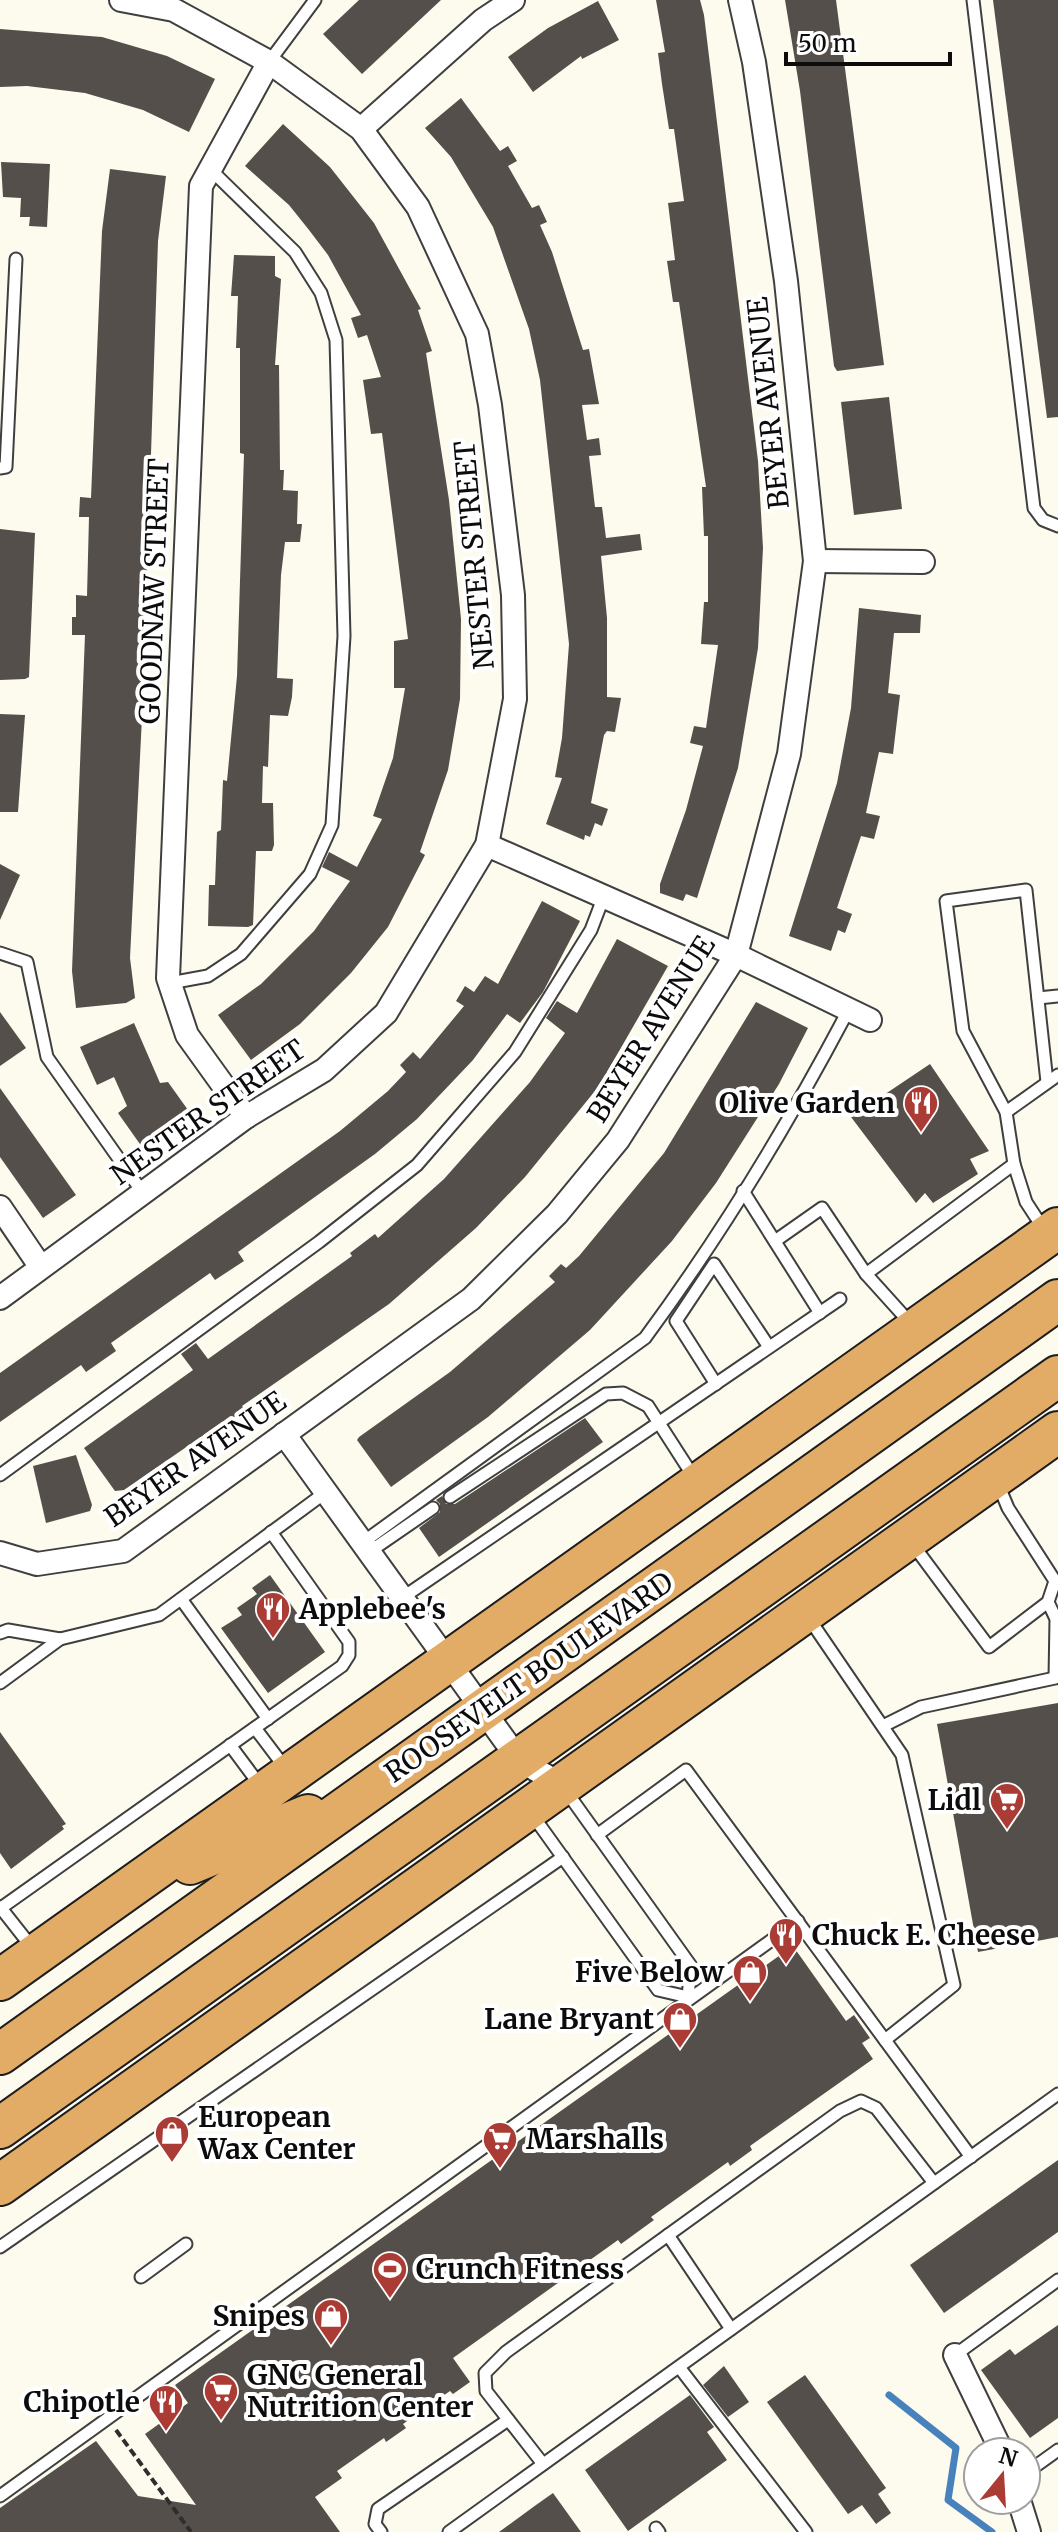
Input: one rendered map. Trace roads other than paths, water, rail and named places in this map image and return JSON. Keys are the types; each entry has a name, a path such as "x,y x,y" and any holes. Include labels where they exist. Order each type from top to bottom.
{"highway":[{"name":"ROOSEVELT BOULEVARD","path":"0,1980 1053,1232"},
{"name":"ROOSEVELT BOULEVARD","path":"0,2054 1058,1300"},
{"path":"0,2128 1058,1376"},
{"path":"0,2185 1058,1432"},
{"path":"127,1890 371,1789"},
{"path":"125,2039 322,1956"}],"street":[{"name":"NESTER STREET","path":"0,1298 246,1117 324,1070 386,1013 487,845 515,699 513,595 490,405 477,334 418,207 361,129 269,62 176,5 121,0"},
{"path":"361,129 483,20 513,0"},
{"name":"BEYER AVENUE","path":"0,1553 37,1564 123,1551 471,1299 557,1214 618,1140 736,955 789,754 815,561 786,281 754,62 740,0"},
{"name":"GOODNAW STREET","path":"246,1117 187,1035 170,983 201,186 269,62"},
{"path":"815,561 923,562"},
{"path":"487,845 736,955 870,1020"},
{"path":"0,1207 40,1266"},
{"path":"284,1434 519,1760 562,1785"},
{"path":"519,1760 529,1809"},
{"path":"955,2355 994,2436"}],"lane":[{"path":"269,62 315,0"},
{"path":"973,0 1034,508 1043,520 1058,526"},
{"path":"170,983 208,976 241,954 310,874 332,825 344,636 336,340 321,293 295,252 210,169"},
{"path":"0,468 6,467 16,259"},
{"path":"1006,1112 1053,1079 1038,998 1026,890 946,901 963,1031 1006,1112 1014,1164 1026,1202 1053,1232"},
{"path":"0,1475 319,1242 417,1165 515,1052 591,930 604,896"},
{"path":"0,953 27,962 47,1057 143,1193"},
{"path":"1038,998 1058,996"},
{"path":"366,1547 645,1338 803,1098 849,1009"},
{"path":"866,1274 1014,1164"},
{"path":"743,1191 820,1313"},
{"path":"775,1241 822,1208 866,1274 915,1329"},
{"path":"716,1384 676,1321 714,1264 769,1347"},
{"path":"402,1598 840,1299"},
{"path":"450,1497 606,1394 623,1393 648,1406 698,1483"},
{"path":"908,1539 989,1647 1048,1602 1055,1581 1008,1508 995,1477"},
{"path":"0,1683 60,1639 159,1615 326,1492"},
{"path":"366,1547 433,1508"},
{"path":"36,1954 0,1908 342,1666 349,1655 349,1642 271,1532"},
{"path":"181,1599 268,1719"},
{"path":"883,1726 921,1707 1055,1678 1056,1619 1048,1602"},
{"path":"805,1612 902,1755 954,1985 885,2040"},
{"path":"0,1633 8,1630 60,1639"},
{"path":"255,1728 277,1782"},
{"path":"230,1745 277,1782"},
{"path":"597,1835 686,1770 971,2157"},
{"path":"562,1785 691,1966 688,1997"},
{"path":"529,1809 658,1990 688,1997"},
{"path":"0,2247 563,1857"},
{"path":"0,2496 688,1997 798,1921"},
{"path":"449,2532 1058,2094"},
{"path":"543,2464 486,2391 485,2373 506,2352 840,2111 861,2101 876,2108 934,2183"},
{"path":"668,2235 731,2329"},
{"path":"141,2277 186,2244"},
{"path":"955,2355 1058,2280"},
{"path":"679,2367 806,2532"},
{"path":"381,2532 375,2524 378,2509 508,2420"},
{"path":"786,2532 797,2521"}],"waterway":[{"path":"889,2395 956,2448 948,2500 992,2532"}],"place":[{"name":"Olive Garden","path":"921,1134"},
{"name":"Applebee's","path":"273,1640"},
{"name":"Lidl","path":"1007,1831"},
{"name":"Chuck E. Cheese","path":"786,1966"},
{"name":"Five Below","path":"750,2003"},
{"name":"Lane Bryant","path":"680,2050"},
{"name":"European Wax Center","path":"172,2164"},
{"name":"Marshalls","path":"500,2170"},
{"name":"Crunch Fitness","path":"390,2300"},
{"name":"Snipes","path":"331,2347"},
{"name":"GNC General Nutrition Center","path":"221,2422"},
{"name":"Chipotle","path":"166,2433"}]}
